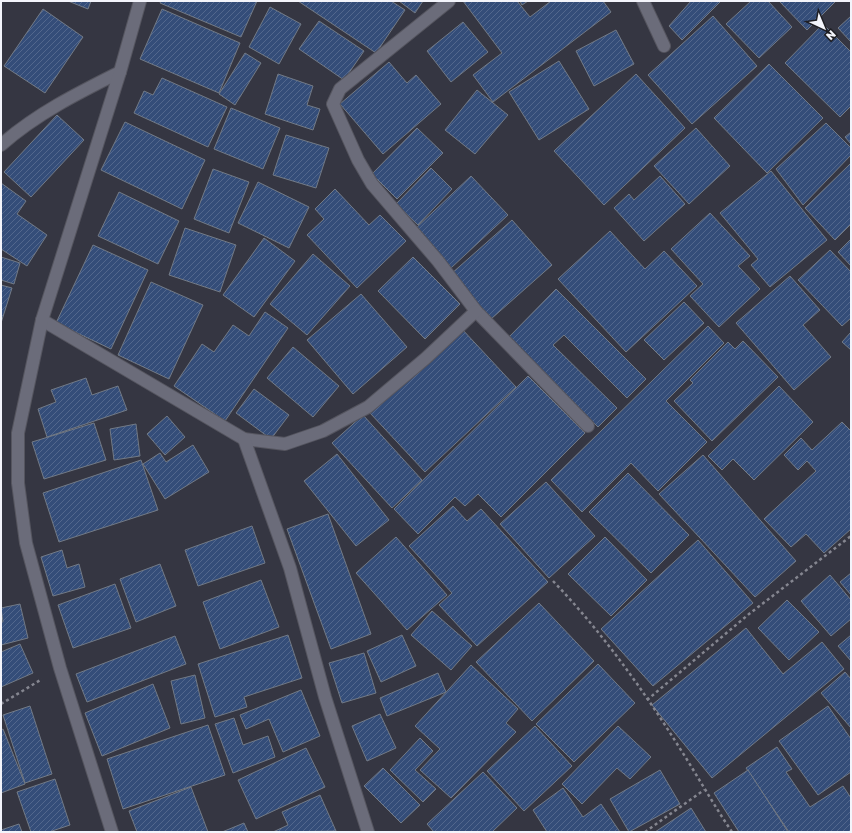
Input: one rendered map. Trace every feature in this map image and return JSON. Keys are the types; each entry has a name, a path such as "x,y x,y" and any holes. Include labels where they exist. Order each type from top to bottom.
{"street":[{"path":"112,832 60,668 26,543 18,483 18,433 42,320 120,72 140,1"},
{"path":"449,1 340,89 333,104 358,160 372,184 438,261 476,311 588,426"},
{"path":"643,1 664,46"},
{"path":"1,145 21,127 69,97 120,72"},
{"path":"42,320 244,439 285,444 323,431 368,407 426,358 476,311"},
{"path":"244,439 290,568 325,698 368,832"}],"path":[{"path":"647,700 749,614 851,536"},
{"path":"553,581 594,625 679,747 704,790 732,832"},
{"path":"1,704 60,668"},
{"path":"645,832 704,790"}],"building":[{"path":"68,1 91,1 88,9"},
{"path":"161,1 257,1 241,37 160,3"},
{"path":"298,1 391,1 405,10 376,53"},
{"path":"399,1 423,1 415,13"},
{"path":"463,1 517,1 530,17 551,1 603,1 611,12 493,102 473,75 502,53"},
{"path":"520,1 528,1 522,5"},
{"path":"691,1 721,1 682,40 669,26"},
{"path":"751,1 768,1 792,27 759,58 726,24"},
{"path":"779,1 836,1 807,30"},
{"path":"270,7 301,24 279,64 249,47"},
{"path":"43,9 83,37 45,93 4,66"},
{"path":"162,9 240,43 219,93 140,59"},
{"path":"713,16 757,66 692,124 648,75"},
{"path":"851,16 851,42 838,28"},
{"path":"319,21 364,51 344,80 299,49"},
{"path":"463,22 488,52 451,82 427,51"},
{"path":"823,24 851,52 851,106 840,117 785,63"},
{"path":"616,30 634,64 594,86 576,51"},
{"path":"245,53 261,63 235,105 219,94"},
{"path":"559,61 589,109 539,140 509,92"},
{"path":"389,62 407,83 416,75 441,104 383,154 340,104"},
{"path":"769,64 823,118 767,173 714,118"},
{"path":"278,74 313,86 307,105 320,109 313,130 265,114"},
{"path":"636,74 685,128 604,205 554,151"},
{"path":"162,78 227,107 208,147 134,113 144,91 153,95"},
{"path":"477,90 508,115 475,154 445,130"},
{"path":"231,108 280,128 263,169 214,149"},
{"path":"57,115 84,140 31,197 4,172"},
{"path":"125,122 205,160 182,209 101,170"},
{"path":"826,123 851,148 851,155 803,205 776,169"},
{"path":"417,128 443,153 397,199 372,174"},
{"path":"696,128 730,166 689,204 654,166"},
{"path":"851,132 851,144 845,137"},
{"path":"286,135 329,148 316,188 273,175"},
{"path":"851,163 851,224 835,240 805,208"},
{"path":"431,168 452,189 418,225 396,204"},
{"path":"213,169 249,182 229,233 194,219"},
{"path":"771,171 827,240 770,287 751,265 758,259 720,213"},
{"path":"471,176 508,215 451,268 415,229"},
{"path":"660,176 685,204 644,241 614,208 629,194 634,200"},
{"path":"258,182 309,207 289,248 238,223"},
{"path":"1,183 26,201 17,214 47,235 27,266 1,249"},
{"path":"335,189 369,225 380,215 406,241 357,288 307,235 324,219 315,209"},
{"path":"119,192 179,221 158,264 98,236"},
{"path":"710,213 750,256 738,266 760,289 719,327 690,296 703,284 671,249"},
{"path":"512,220 552,265 491,319 451,274"},
{"path":"185,228 236,245 220,292 169,275"},
{"path":"610,231 645,269 664,251 697,286 626,352 558,279"},
{"path":"264,238 295,261 254,317 223,295"},
{"path":"851,239 851,266 838,252"},
{"path":"93,245 148,270 111,349 56,323"},
{"path":"830,250 851,272 851,318 842,326 798,280"},
{"path":"313,254 350,286 307,335 270,304"},
{"path":"1,257 20,263 14,284 1,280"},
{"path":"413,257 460,304 425,339 378,291"},
{"path":"790,276 820,310 803,325 831,357 794,390 736,323"},
{"path":"151,282 203,305 169,379 118,355"},
{"path":"1,285 12,288 1,323"},
{"path":"556,289 646,379 627,398 564,335 553,345 617,408 598,427 508,338"},
{"path":"361,294 407,347 353,394 307,340"},
{"path":"684,302 704,323 664,360 644,340"},
{"path":"265,312 288,328 225,421 174,386 202,344 214,352 233,325 249,336"},
{"path":"708,326 724,343 666,401 707,442 658,491 631,463 582,512 551,480"},
{"path":"461,328 516,387 425,472 370,413"},
{"path":"851,332 851,350 842,342"},
{"path":"743,341 778,377 712,441 674,401 693,383 690,380 728,342 735,349"},
{"path":"293,347 339,386 313,417 267,378"},
{"path":"528,376 585,433 501,517 478,494 465,506 455,497 418,534 394,509"},
{"path":"86,378 92,395 118,386 127,410 47,437 38,409 56,402 51,390"},
{"path":"779,386 813,422 754,480 733,459 722,470 708,456"},
{"path":"254,389 289,415 271,439 236,413"},
{"path":"363,415 422,480 392,508 332,443"},
{"path":"167,416 185,437 165,455 147,434"},
{"path":"842,422 851,431 851,529 824,553 806,534 791,547 764,519 816,471 807,461 798,470 784,455 801,438 812,450"},
{"path":"94,423 106,460 44,479 32,442"},
{"path":"136,424 140,456 114,460 110,429"},
{"path":"193,445 209,472 165,499 143,464 160,453 166,462"},
{"path":"337,454 389,520 356,546 304,481"},
{"path":"703,455 796,561 755,597 659,494"},
{"path":"141,460 158,510 59,542 43,493"},
{"path":"628,473 689,535 651,573 589,512"},
{"path":"546,482 595,536 549,578 500,524"},
{"path":"453,506 467,521 481,509 548,582 477,646 439,605 452,593 409,546"},
{"path":"328,514 371,634 331,649 287,529"},
{"path":"252,526 265,563 198,586 185,550"},
{"path":"396,537 447,595 407,630 356,573"},
{"path":"605,537 647,580 611,616 568,574"},
{"path":"698,540 753,603 653,686 601,629"},
{"path":"62,550 67,568 79,564 85,587 53,596 41,557"},
{"path":"160,564 176,606 136,622 120,579"},
{"path":"851,573 851,595 840,582"},
{"path":"830,575 851,600 851,619 831,636 801,601"},
{"path":"261,580 279,627 220,649 203,602"},
{"path":"115,584 131,628 73,648 58,605"},
{"path":"787,600 819,632 789,660 758,628"},
{"path":"539,603 594,661 532,721 476,662"},
{"path":"20,604 28,638 1,645 1,622 3,622 1,608"},
{"path":"432,611 472,646 451,670 411,635"},
{"path":"746,628 783,674 822,642 844,669 712,778 652,705"},
{"path":"288,635 302,678 244,697 247,707 215,717 198,664"},
{"path":"402,635 416,666 381,682 367,651"},
{"path":"851,635 851,661 838,646"},
{"path":"175,636 186,664 87,702 76,674"},
{"path":"20,644 33,673 1,687 1,652"},
{"path":"364,653 376,693 342,703 329,663"},
{"path":"598,664 635,703 574,762 536,724"},
{"path":"471,665 518,709 506,723 516,732 451,798 420,770 440,749 415,726"},
{"path":"845,672 851,679 851,728 821,693"},
{"path":"438,673 446,692 387,716 380,698"},
{"path":"195,675 205,718 181,724 171,681"},
{"path":"153,684 170,728 102,756 85,713"},
{"path":"301,690 320,736 283,752 269,719 246,729 240,715"},
{"path":"30,706 52,774 25,783 3,715"},
{"path":"828,706 851,739 851,772 818,795 779,741"},
{"path":"380,714 396,748 367,761 352,726"},
{"path":"234,718 243,745 268,736 275,757 233,773 215,724"},
{"path":"208,725 225,775 123,809 107,759"},
{"path":"535,726 572,766 524,811 487,771"},
{"path":"618,726 651,757 630,779 617,768 582,804 562,784"},
{"path":"3,729 25,784 1,793 1,730"},
{"path":"420,738 433,751 415,770 436,789 423,802 390,770"},
{"path":"777,747 792,769 786,772 810,807 843,786 851,798 851,832 789,832 746,768"},
{"path":"306,748 325,787 256,819 238,780"},
{"path":"383,768 420,805 401,823 364,786"},
{"path":"660,770 680,804 629,832 610,799"},
{"path":"748,770 788,832 739,832 714,793"},
{"path":"483,772 517,808 492,832 434,832 427,824"},
{"path":"55,779 70,825 49,832 31,832 17,792"},
{"path":"191,787 208,832 137,832 129,811"},
{"path":"563,788 583,817 601,804 620,832 547,832 533,810"},
{"path":"320,795 336,831 273,832 288,825 282,812"},
{"path":"691,808 706,832 655,832"},
{"path":"244,823 248,832 222,832"},
{"path":"19,824 22,832 1,832 1,830"}]}
